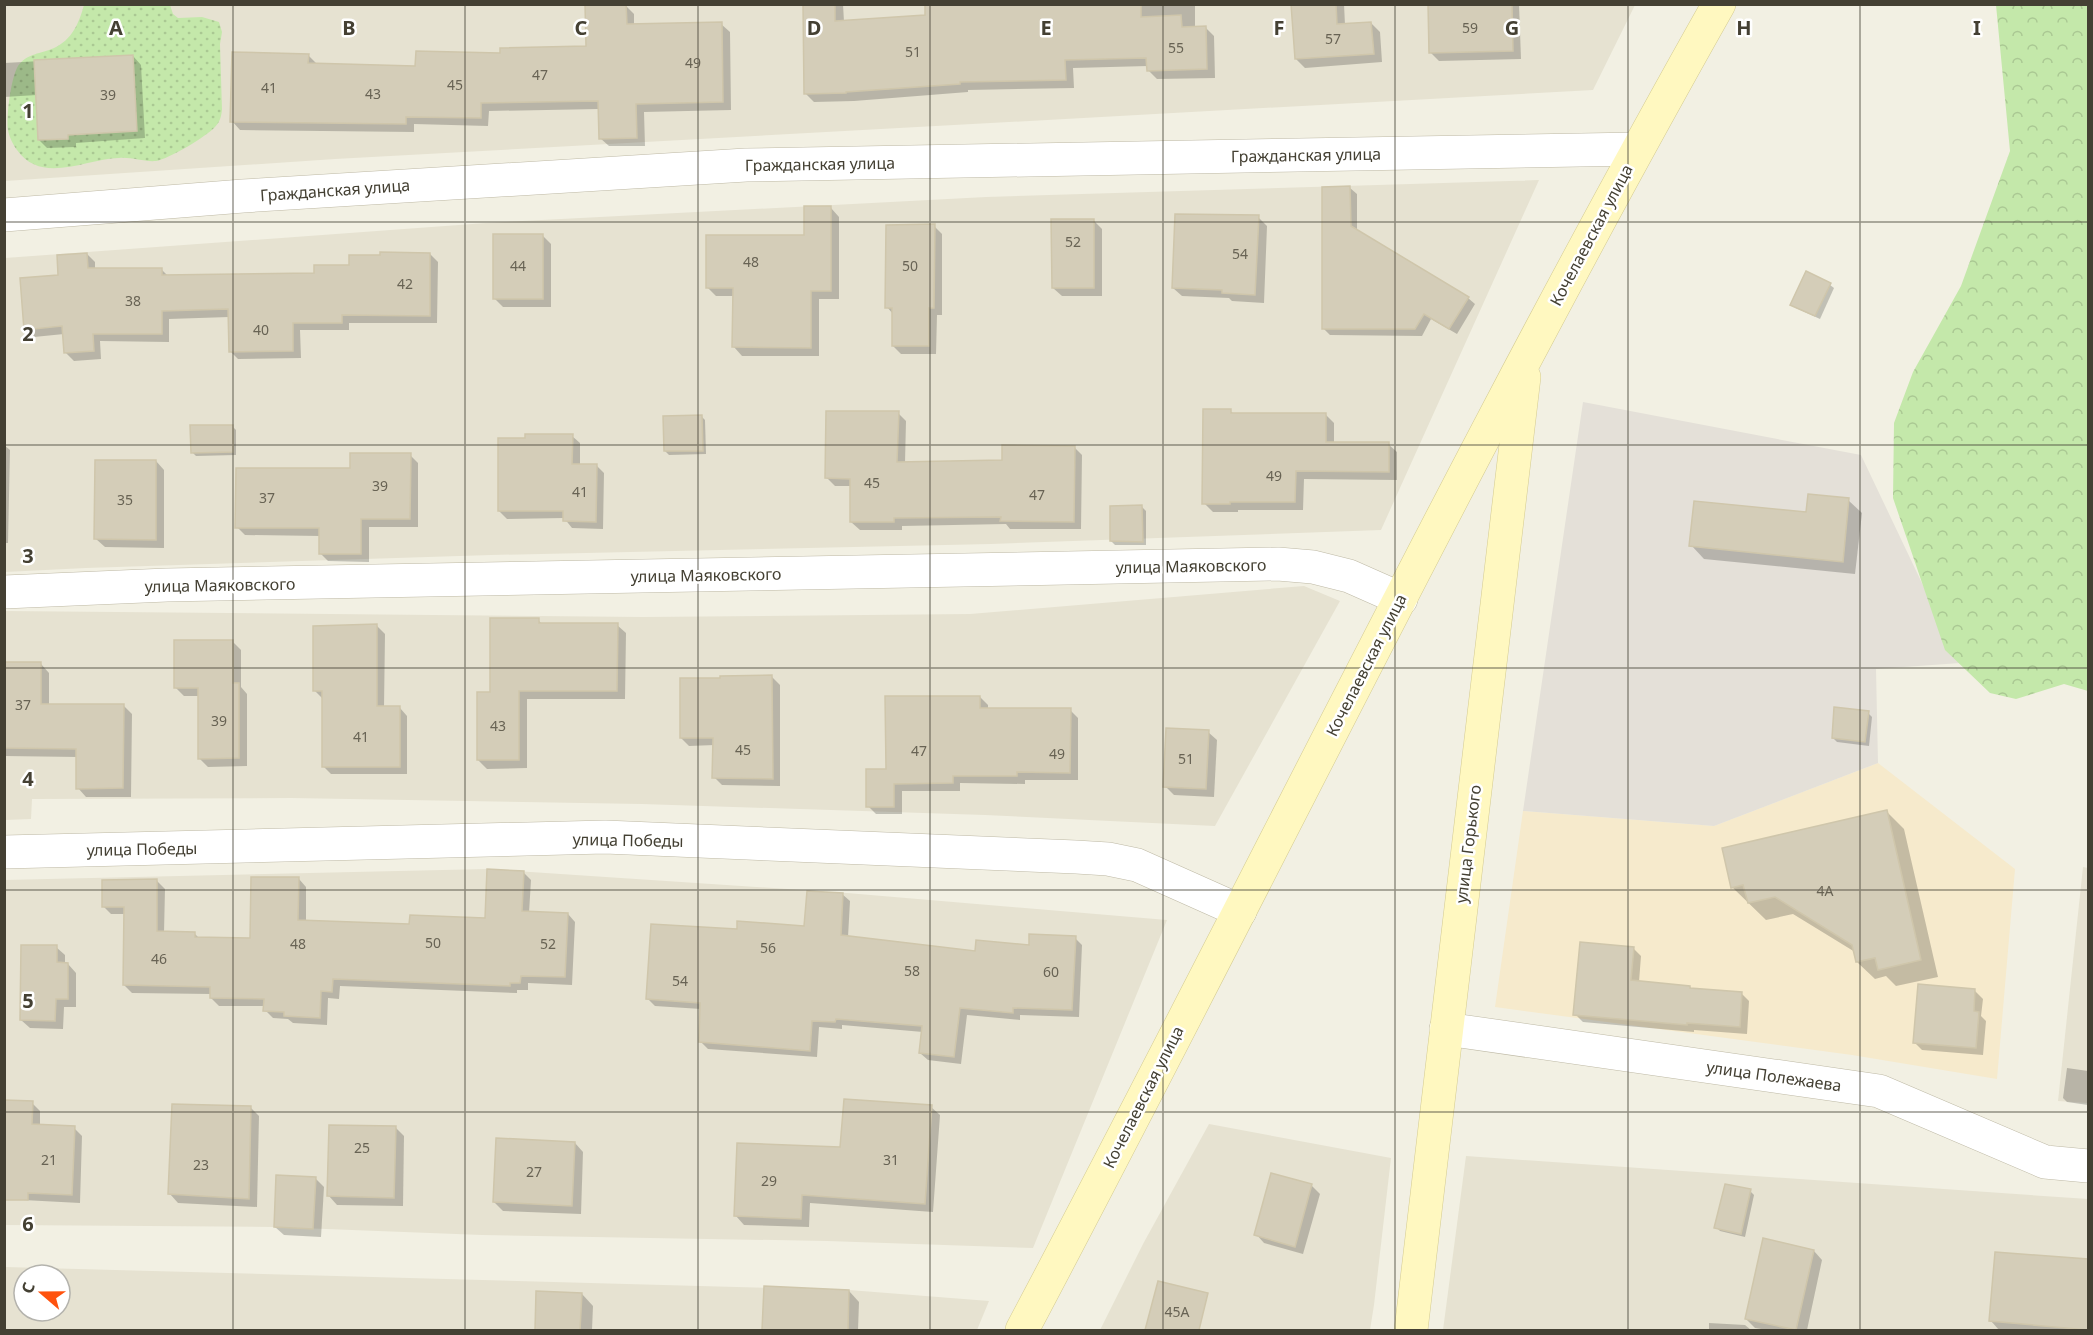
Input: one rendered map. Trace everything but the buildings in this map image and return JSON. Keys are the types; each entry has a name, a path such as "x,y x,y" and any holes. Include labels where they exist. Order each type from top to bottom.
{"main road":[{"name":"Кочелаевская улица","path":"1022,1330 1526,358 1637,149 1719,4"},
{"name":"улица Горького","path":"1411,1330 1526,358"}],"street":[{"name":"Гражданская улица","path":"4,215 243,196 746,165 1637,149"},
{"name":"улица Маяковского","path":"4,592 179,585 1278,564 1314,567 1349,576 1401,599"},
{"name":"улица Победы","path":"4,852 605,837 1076,857 1108,859 1137,865 1164,875 1240,911"},
{"name":"улица Полежаева","path":"1446,1029 1879,1091 2045,1162 2088,1166"}],"shaded area":[{"path":"5,5 1635,5 1593,90 335,159 5,181"},
{"path":"1539,180 1381,530 991,544 491,555 5,572 5,258 486,223 986,197"},
{"path":"1583,402 1861,455 1960,663 1876,669 1878,763 1714,826 1523,811"},
{"path":"1304,586 1340,601 1215,826 985,815 642,804 291,798 32,799 31,819 5,820 4,611 643,617 970,614"},
{"path":"1878,763 2015,869 1997,1079 1852,1055 1495,1007 1523,811 1714,826"},
{"path":"2083,867 2088,868 2088,1103 2058,1101"},
{"path":"487,869 847,893 1167,920 1033,1248 827,1241 482,1235 274,1227 5,1225 4,880"},
{"path":"1209,1124 1391,1158 1370,1330 1100,1330 1143,1244"},
{"path":"1466,1156 2088,1199 2088,1330 1443,1330"},
{"path":"5,1267 12,1267 12,1323 72,1323 72,1269 849,1290 989,1301 977,1330 5,1330"}],"green space":[{"path":"84,5 170,5 173,14 178,18 202,17 219,22 222,32 220,44 222,110 215,127 187,147 156,161 119,158 65,168 51,168 39,166 27,160 16,148 8,130 10,97 15,72 26,59 54,48 66,40 77,24"},
{"path":"1996,5 2088,5 2088,691 2064,684 2016,699 1990,693 1945,650 1893,498 1894,423 1913,372 1961,286 2010,151"}]}
